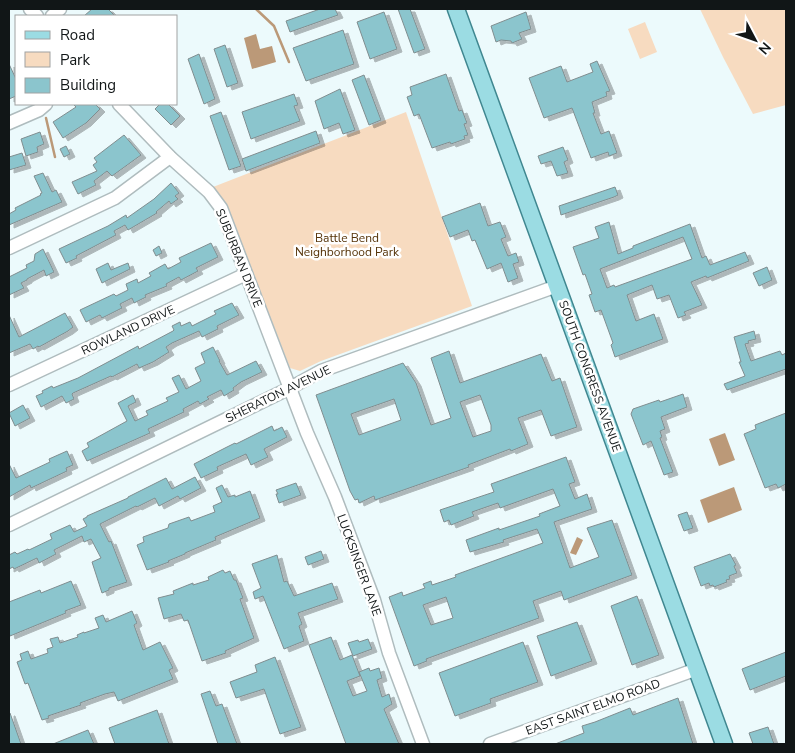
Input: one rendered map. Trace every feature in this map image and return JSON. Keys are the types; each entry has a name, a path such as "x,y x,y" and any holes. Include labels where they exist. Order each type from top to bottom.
{"main road":[{"name":"SOUTH CONGRESS AVENUE","path":"456,9 724,744"}],"street":[{"path":"9,123 39,110 45,105"},
{"name":"SUBURBAN DRIVE","path":"120,105 170,157 209,192 221,208 290,388"},
{"path":"9,248 115,198 170,157"},
{"name":"ROWLAND DRIVE","path":"9,385 246,274"},
{"name":"SHERATON AVENUE","path":"9,525 290,388 321,371 558,286"},
{"name":"LUCKSINGER LANE","path":"290,388 335,497 374,600 389,653 424,744"},
{"name":"EAST SAINT ELMO ROAD","path":"490,744 697,669"}],"green space":[{"path":"700,9 786,9 786,105 753,114"},
{"path":"645,22 657,52 640,59 628,29"},
{"name":"Battle Bend Neighborhood Park","path":"406,112 472,306 321,361 300,371 290,368 226,203 213,187"}],"shaded area":[{"path":"256,34 260,49 272,46 276,62 252,69 244,38"},
{"path":"725,433 735,460 719,466 709,439"},
{"path":"734,487 742,510 708,523 700,500"},
{"path":"577,537 583,540 576,555 570,553"}],"building":[{"path":"92,9 108,9 114,15 85,15"},
{"path":"320,9 335,9 338,15 290,32 286,21"},
{"path":"398,9 410,9 425,49 414,53"},
{"path":"384,12 397,49 370,59 357,22"},
{"path":"526,12 531,29 519,33 522,39 512,43 511,41 501,40 496,42 491,26"},
{"path":"343,30 354,64 306,81 293,48"},
{"path":"225,45 238,83 227,87 214,49"},
{"path":"199,54 215,99 204,104 188,59"},
{"path":"597,61 610,91 606,92 607,96 592,102 595,113 593,113 601,134 609,131 617,153 609,156 608,152 591,158 572,108 544,118 529,78 561,66 567,82 593,72 590,64"},
{"path":"9,64 15,77 15,96 9,99"},
{"path":"446,74 459,111 462,110 467,123 464,124 468,135 464,136 465,139 432,148 419,114 414,116 407,97 412,95 410,87"},
{"path":"364,75 381,120 369,125 352,80"},
{"path":"340,89 355,130 343,134 339,123 324,129 315,101"},
{"path":"294,94 298,105 294,106 300,121 251,139 242,112"},
{"path":"74,105 96,105 100,109 86,123 63,138 53,122 76,107"},
{"path":"159,105 169,105 180,116 171,125 155,109"},
{"path":"221,112 241,166 229,170 210,116"},
{"path":"316,131 320,143 246,171 242,159"},
{"path":"40,132 44,144 37,147 38,152 26,156 21,139"},
{"path":"124,135 141,155 112,176 107,171 94,181 96,185 78,194 72,182 97,171 93,165 97,162 94,158"},
{"path":"66,146 70,154 64,157 60,149"},
{"path":"563,147 568,160 564,162 568,173 557,176 551,161 541,164 538,156"},
{"path":"22,153 26,165 9,170 9,157"},
{"path":"43,173 52,192 56,190 62,202 9,225 9,214 16,210 15,208 41,195 42,193 34,176"},
{"path":"171,183 179,193 175,196 178,199 171,204 169,201 157,213 128,230 125,225 114,231 116,235 66,263 59,249 108,226 126,215 127,218 154,199"},
{"path":"615,187 618,195 561,215 559,206"},
{"path":"480,203 488,226 500,222 506,237 501,239 508,256 516,253 519,262 513,264 518,278 508,282 501,263 487,269 475,240 472,241 468,230 450,237 442,217"},
{"path":"609,222 618,254 633,248 633,246 690,224 702,258 706,256 710,265 745,252 749,261 707,278 706,276 691,282 702,305 684,312 686,315 678,318 669,295 657,299 652,285 627,295 636,321 654,314 663,339 615,357 611,345 613,343 601,310 595,312 589,295 592,294 573,247 599,238 595,227","holes":["683,237 692,259 615,287 614,285 607,288 600,269"]},
{"path":"211,243 218,257 196,268 198,271 181,280 179,277 166,284 167,286 145,295 146,297 134,303 132,298 120,304 122,308 102,318 100,315 86,322 80,310 114,294 116,296 128,290 126,284 137,279 138,283 151,276 149,273 165,264 168,269 181,262 179,258"},
{"path":"159,246 162,253 156,256 153,250"},
{"path":"43,249 54,272 46,276 44,270 21,283 24,288 9,295 9,277 27,268 26,265 34,261 35,254"},
{"path":"108,263 111,270 128,263 130,269 102,283 96,269"},
{"path":"767,267 772,280 759,286 753,273"},
{"path":"232,303 239,315 217,326 218,329 202,337 199,331 172,343 166,347 169,352 153,362 139,368 137,364 112,377 73,393 74,399 66,403 62,396 41,407 36,396 43,393 42,391 78,378 138,346 139,349 173,331 172,326 180,322 181,326 190,322 192,326 216,314 214,311"},
{"path":"65,313 73,327 68,331 39,347 33,349 30,344 9,353 9,315 19,337"},
{"path":"754,331 756,339 745,344 751,361 780,351 782,355 786,353 786,369 727,390 724,384 745,376 739,362 741,362 734,337"},
{"path":"213,347 227,375 256,361 262,372 241,382 233,388 234,390 224,396 221,390 207,397 209,399 200,404 198,401 183,409 184,412 148,429 150,433 87,461 82,451 89,447 87,443 127,421 118,403 133,395 136,402 128,406 135,421 148,415 146,411 168,401 166,398 179,392 172,378 179,375 186,389 201,381 195,368 205,363 201,353"},
{"path":"449,351 460,383 541,354 552,381 560,378 577,427 551,436 541,410 518,418 528,444 375,500 374,496 359,503 358,499 355,500 350,491 316,395 403,363 416,383 431,425 451,418 431,358","holes":["480,395 491,425 491,431 473,437 460,402","394,399 401,420 359,435 351,414"]},
{"path":"683,394 687,407 661,417 665,429 660,431 662,437 660,438 673,472 664,475 651,441 643,445 631,414 633,409"},
{"path":"23,405 30,418 15,426 9,413"},
{"path":"786,413 786,484 778,488 776,484 765,488 744,434 756,429 755,425"},
{"path":"272,426 274,431 282,427 287,437 264,449 268,457 251,465 246,454 217,467 218,470 201,478 194,464"},
{"path":"67,451 73,465 66,468 67,471 31,488 30,485 9,497 9,464 16,478 50,462 49,459"},
{"path":"566,457 575,482 569,484 575,499 587,494 592,509 554,522 570,568 599,557 587,528 612,520 632,575 564,600 561,591 533,601 539,618 426,659 427,661 414,666 389,597 402,592 403,596 425,588 423,584 431,581 432,585 456,577 455,575 543,543 537,529 503,540 504,542 470,552 466,540 540,516 539,514 560,506 553,489 500,508 498,503 472,512 474,516 451,525 449,520 444,522 440,510 494,492 491,484","holes":["446,597 453,618 431,625 423,605"]},
{"path":"195,477 201,488 180,499 178,496 159,506 155,498 100,524 109,542 111,541 127,582 109,588 109,590 102,593 92,562 101,558 91,539 84,542 82,536 54,550 56,554 39,563 37,558 14,569 13,567 9,569 9,555 29,550 52,539 50,534 70,525 74,532 87,526 83,519 87,516 128,498 166,478 172,489"},
{"path":"296,483 301,495 279,503 276,490"},
{"path":"222,485 228,497 235,495 235,497 250,491 260,518 215,537 216,540 169,562 147,570 137,545 144,542 143,537 168,528 169,524 189,517 191,521 215,512 213,506 222,502 216,488"},
{"path":"687,512 693,528 684,531 678,515"},
{"path":"321,551 324,559 308,565 305,557"},
{"path":"730,554 736,565 734,566 737,573 729,576 730,579 726,580 727,582 714,587 713,585 710,586 709,583 701,586 694,567"},
{"path":"277,555 284,582 287,581 294,596 332,583 338,599 298,613 302,624 299,626 304,641 284,649 263,596 255,599 253,592 261,588 252,564"},
{"path":"223,570 225,573 230,571 234,580 236,580 243,598 240,599 254,638 225,651 226,653 202,661 188,620 184,621 181,614 164,619 158,598 174,594 173,591 193,583 193,585 209,580 208,577"},
{"path":"71,581 81,605 10,636 9,602 40,590 41,593"},
{"path":"637,596 659,655 632,665 611,606"},
{"path":"132,611 137,623 134,625 143,650 160,642 173,668 169,670 173,679 118,701 114,692 105,694 42,720 28,683 25,684 17,662 22,660 20,654 28,651 31,659 48,653 47,649 53,647 50,639 58,637 60,643 78,637 77,635 99,628 95,618 103,615 106,622"},
{"path":"577,622 592,661 551,676 537,636"},
{"path":"331,637 340,660 352,655 360,676 347,681 353,696 367,691 359,672 369,668 370,671 379,668 382,678 377,680 382,697 389,694 392,704 384,709 399,744 346,744 309,645"},
{"path":"368,639 372,649 353,656 348,643"},
{"path":"523,642 538,682 490,699 491,703 455,716 439,673"},
{"path":"786,652 786,676 750,690 742,669"},
{"path":"275,657 301,727 280,734 264,689 236,698 230,682 257,672 255,665"},
{"path":"210,691 216,706 222,704 237,744 218,744 201,694"},
{"path":"678,698 693,744 555,744 584,733 582,726 630,708 633,715"},
{"path":"157,710 169,744 115,744 109,728"},
{"path":"10,713 21,744 9,744"},
{"path":"768,727 774,744 753,744 749,733"},
{"path":"88,730 94,744 53,744"}],"waterway":[{"path":"256,9 274,26 289,62"},
{"path":"46,118 55,157"}]}
